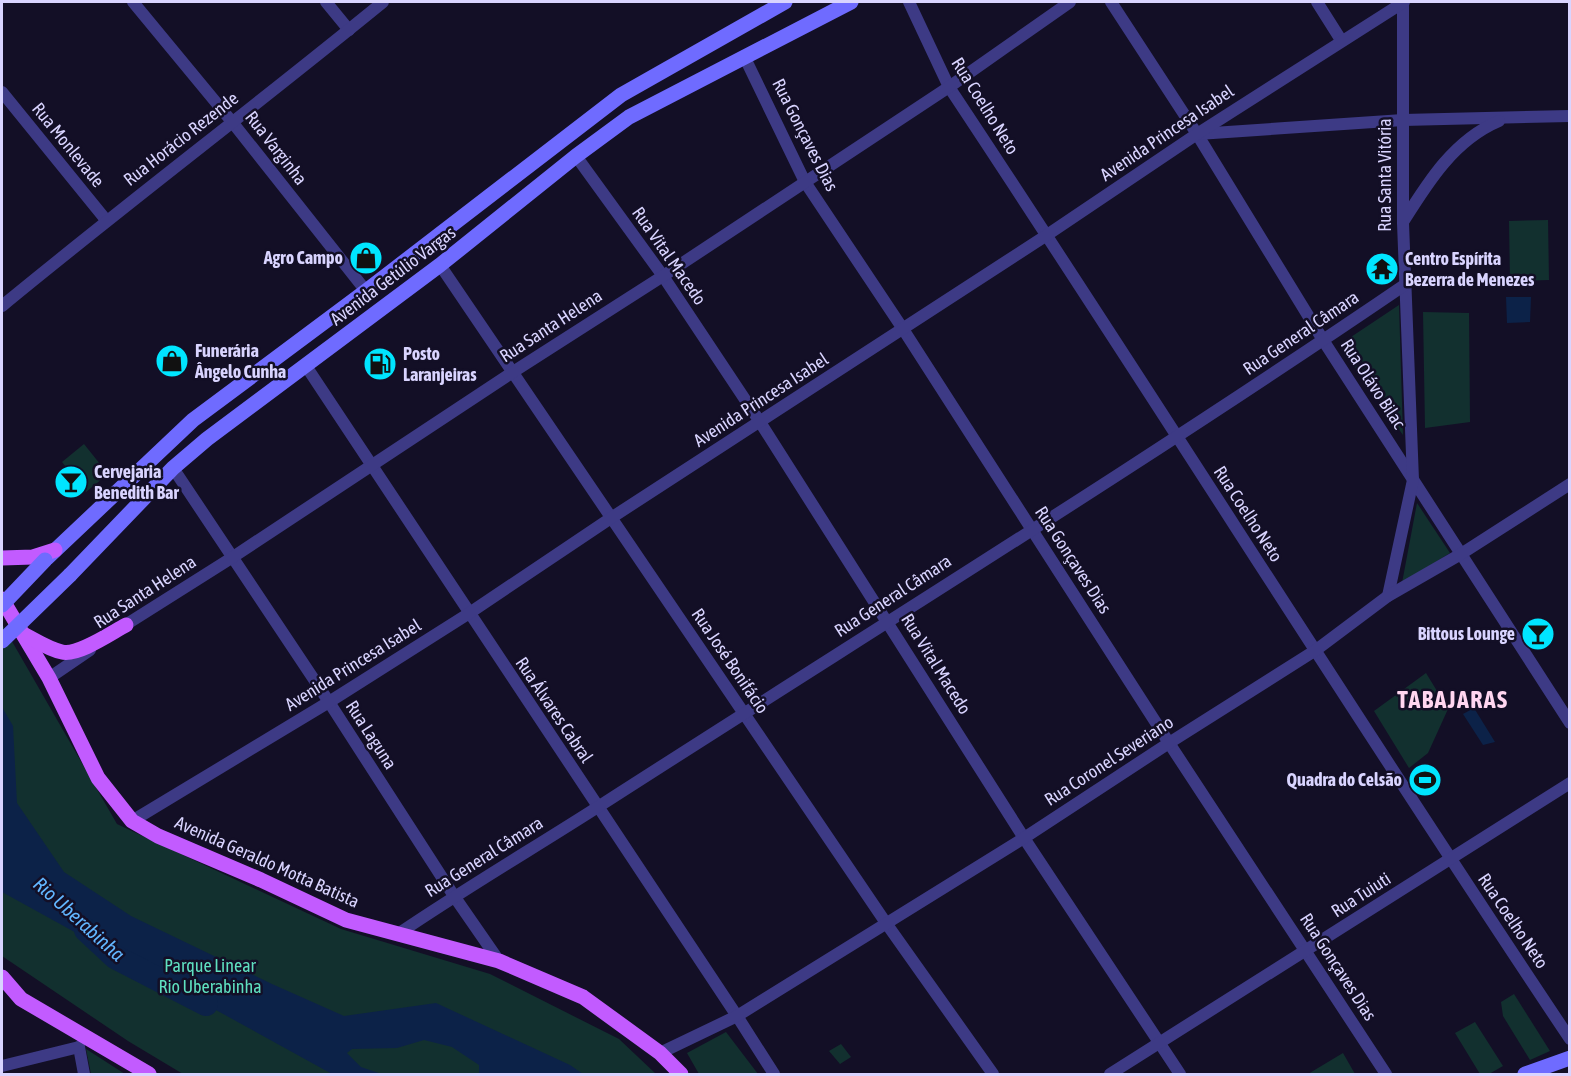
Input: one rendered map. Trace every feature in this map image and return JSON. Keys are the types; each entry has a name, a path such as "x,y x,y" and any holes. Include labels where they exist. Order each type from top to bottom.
{"main road":[{"name":"Avenida Getúlio Vargas","path":"2,605 50,555 193,420 366,291 621,95 785,2"},
{"name":"Avenida Getúlio Vargas","path":"2,641 70,575 173,468 207,439 440,266 576,156 633,114 851,2"},
{"path":"621,95 633,114"},
{"path":"515,176 531,193"},
{"path":"193,420 207,439"},
{"path":"2,558 50,555"},
{"name":"Avenida Geraldo Motta Batista","path":"2,599 49,678 98,778 132,821 158,836 261,880 346,920 499,961 583,997 660,1053 681,1074"},
{"path":"23,634 62,652 70,652 91,644 126,625"},
{"path":"2,977 21,999"},
{"path":"2,988 81,1041 146,1073"},
{"path":"1525,1074 1569,1058"}],"street":[{"name":"Rua Varginha","path":"133,2 233,123 366,291"},
{"path":"327,2 349,30"},
{"name":"Rua Horácio Rezende","path":"2,306 106,220 233,123 383,2"},
{"name":"Rua Coelho Neto","path":"909,2 949,87 1317,650 1449,859 1569,1039"},
{"name":"Rua Santa Helena","path":"49,678 126,625 949,87 1070,2"},
{"name":"Rua Olávo Bilac","path":"1111,2 1197,134 1323,340 1569,723"},
{"path":"1317,2 1341,40"},
{"name":"Avenida Princesa Isabel","path":"132,821 329,702 468,614 611,518 1047,235 1197,134 1403,2"},
{"name":"Rua Santa Vitória","path":"1388,596 1413,480 1403,223 1403,2"},
{"name":"Rua Gonçaves Dias","path":"744,56 805,182 903,329 1169,743 1386,1074"},
{"name":"Rua Monlevade","path":"2,92 106,220"},
{"path":"1197,134 1403,120 1569,116"},
{"path":"1403,223 1438,169 1457,149 1484,128 1504,119"},
{"name":"Rua Vital Macedo","path":"576,156 663,276 760,422 1024,838 1180,1074"},
{"name":"Rua José Bonifácio","path":"440,266 886,923 993,1074"},
{"name":"Rua General Câmara","path":"398,934 454,896 597,808 1031,529 1177,438 1406,284"},
{"name":"Rua Álvares Cabral","path":"306,366 774,1074"},
{"name":"Rua Laguna","path":"173,468 499,961"},
{"name":"Rua Coronel Severiano","path":"660,1053 737,1016 1024,838 1317,650 1388,596 1461,554 1569,484"},
{"name":"Rua Tuiuti","path":"1110,1074 1569,783"},
{"path":"2,1066 81,1041 84,1074"}],"green space":[{"path":"1548,220 1549,280 1510,281 1509,221"},
{"path":"1399,305 1403,435 1339,345"},
{"path":"1423,312 1469,313 1470,422 1425,428"},
{"path":"84,444 108,474 86,492 62,462"},
{"path":"1417,503 1450,553 1402,583"},
{"name":"Parque Linear Rio Uberabinha","path":"2,624 117,824 341,929 490,974 619,1039 656,1074 183,1074 128,1041 2,956"},
{"path":"1426,673 1448,709 1428,753 1409,768 1374,711"},
{"name":"Quadra do Celsão","path":"1425,765 1436,785 1425,793 1413,774"},
{"path":"1514,994 1550,1051 1530,1060 1503,1016 1501,1002"},
{"path":"1475,1022 1503,1066 1489,1074 1480,1074 1455,1033"},
{"path":"726,1032 758,1074 699,1074 687,1053"},
{"path":"841,1044 851,1057 840,1064 829,1051"},
{"path":"86,1049 125,1074 91,1074"},
{"path":"1343,1053 1355,1074 1308,1074"}],"water":[{"path":"1506,297 1531,297 1530,322 1507,323"},
{"path":"2,707 13,726 17,803 64,872 131,916 344,1016 436,1003 570,1065 583,1074 479,1074 479,1065 452,1047 424,1040 397,1048 352,1049 347,1053 361,1067 382,1074 332,1074 2,892"},
{"path":"1474,708 1495,742 1483,745 1463,714"}],"waterway":[{"name":"Rio Uberabinha","path":"86,930 115,957 206,1004"}],"place":[{"name":"Agro Campo","path":"366,258"},
{"name":"Centro Espírita Bezerra de Menezes","path":"1382,269"},
{"name":"Funerária Ângelo Cunha","path":"172,361"},
{"name":"Posto Laranjeiras","path":"380,364"},
{"name":"Cervejaria Benedith Bar","path":"71,482"},
{"name":"Bittous Lounge","path":"1538,634"},
{"name":"Quadra do Celsão","path":"1425,780"}],"district":[{"name":"TABAJARAS","path":"1453,700"}]}
